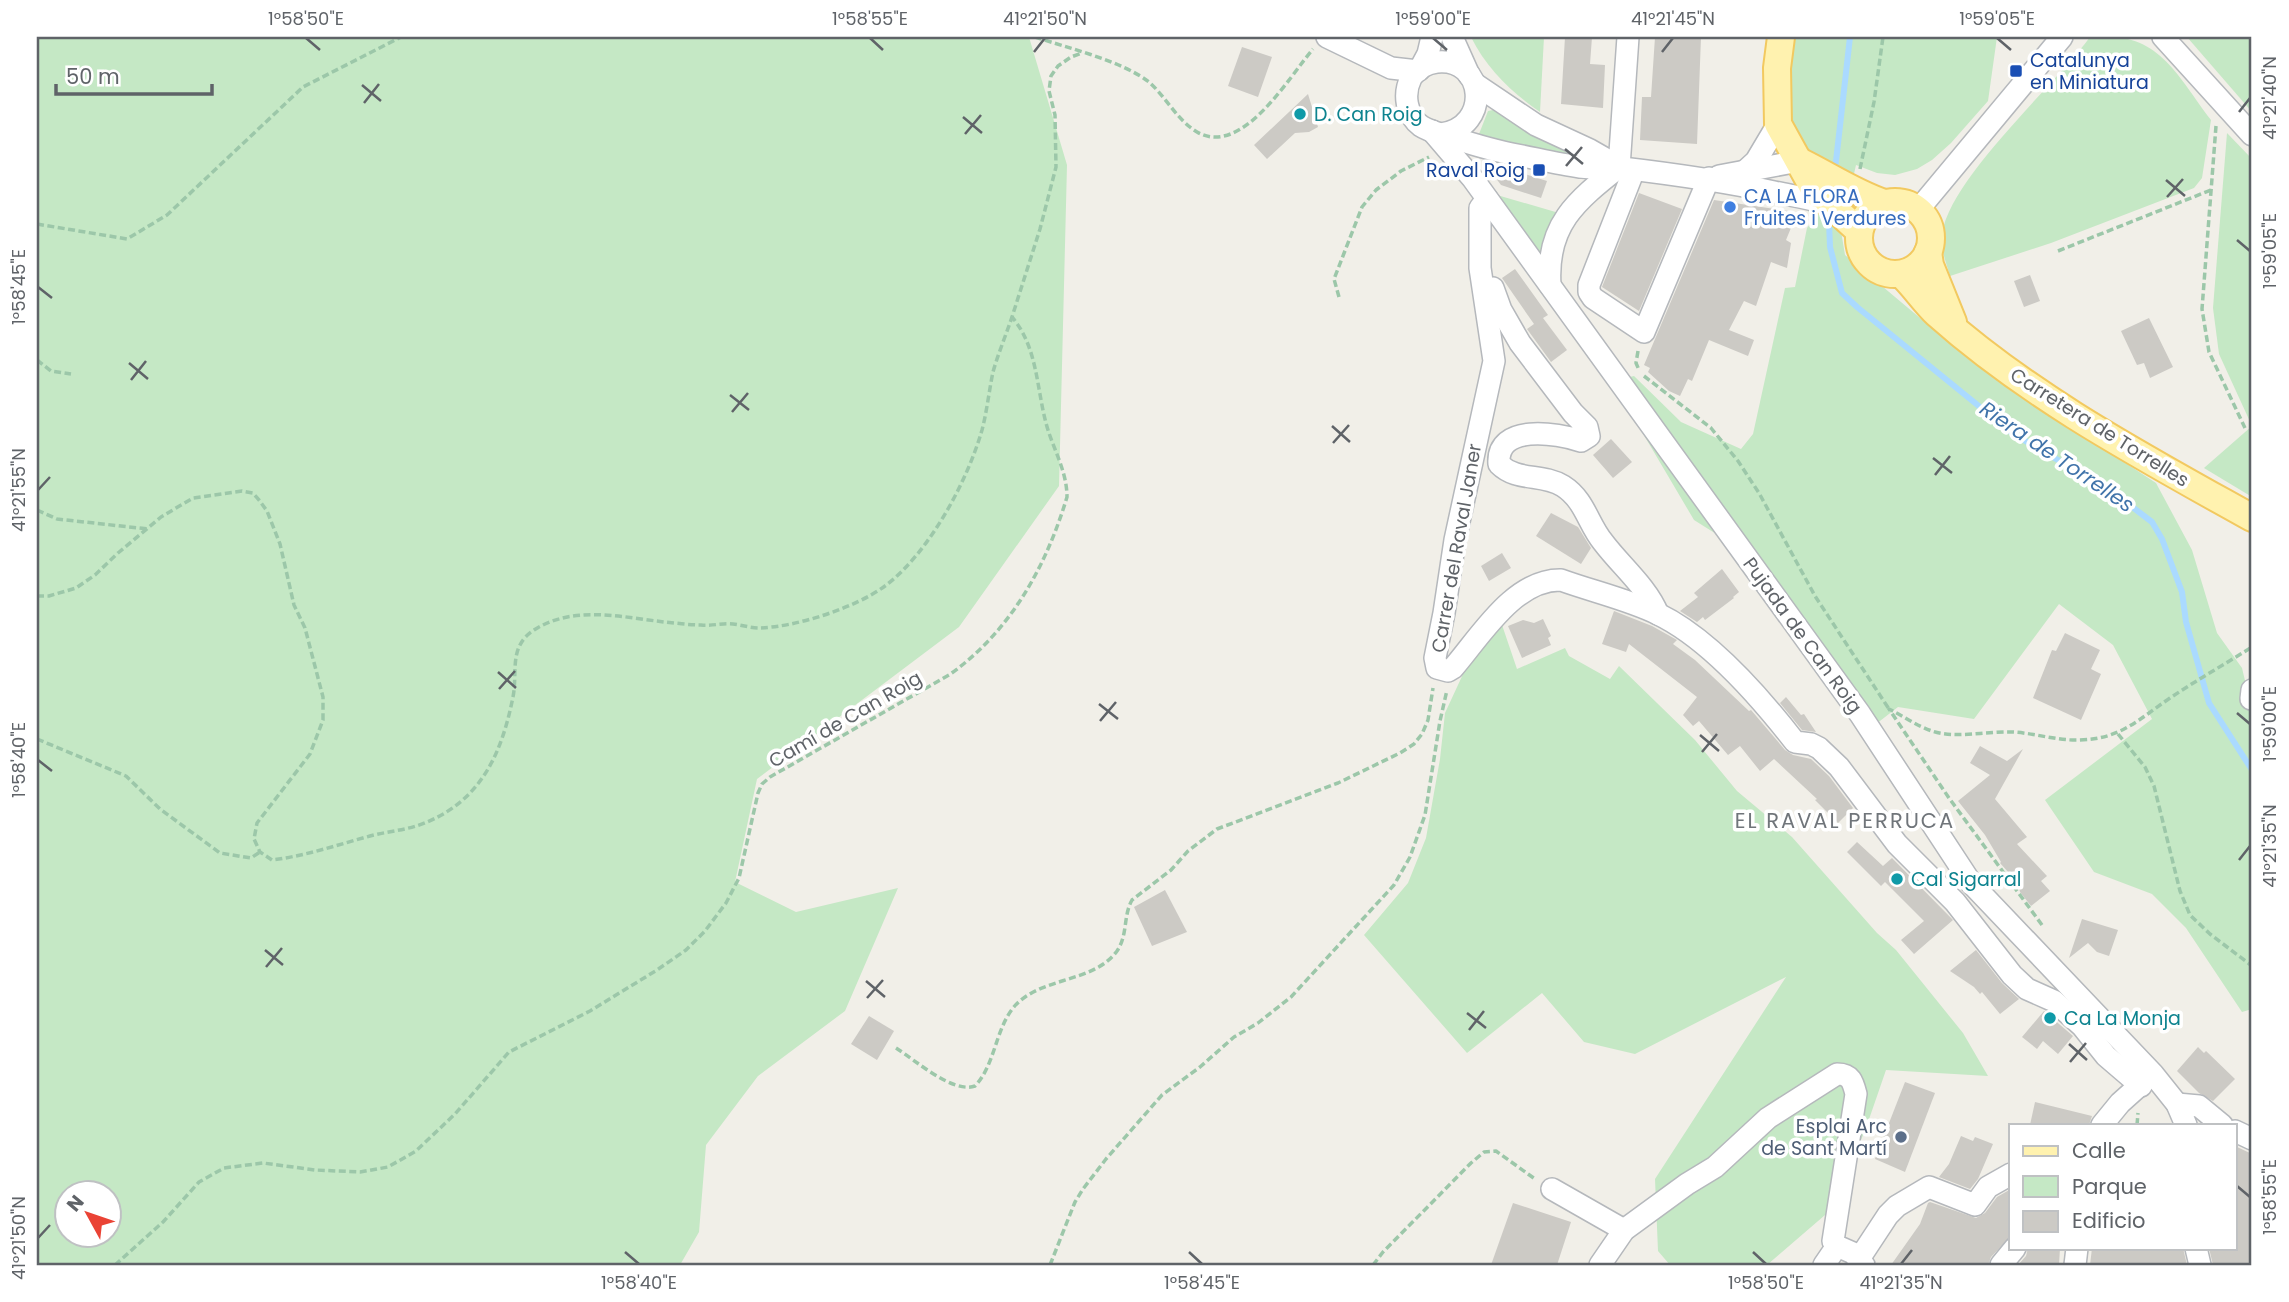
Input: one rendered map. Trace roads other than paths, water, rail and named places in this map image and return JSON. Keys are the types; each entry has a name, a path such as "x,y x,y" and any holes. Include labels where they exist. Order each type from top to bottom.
{"main road":[{"path":"1781,37 1777,68 1778,124 1815,191 1859,231 1861,223 1871,210 1884,203"},
{"path":"1799,161 1856,192 1884,203 1902,202 1918,210"},
{"name":"Carretera de Torrelles","path":"1918,210 1929,226 1930,265 1955,327"},
{"name":"Carretera de Torrelles","path":"1859,231 1859,246 1866,261 1878,270 1901,274 1936,313 2000,365 2067,410 2252,518"},
{"path":"1901,274 1918,266 1928,252"}],"street":[{"path":"1371,37 1373,59 1406,100 1414,120 1440,138 1582,168 1627,169 1709,178 1830,205"},
{"path":"1406,100 1411,78 1428,54 1432,37"},
{"path":"1440,138 1469,120 1477,102 1472,80 1452,37"},
{"path":"1628,37 1627,169 1589,285 1592,298 1644,332 1709,178"},
{"path":"1918,210 2062,37"},
{"path":"2163,37 2252,135"},
{"path":"1330,38 1391,68 1419,70 1437,62 1449,62 1459,66 1472,80 1536,125 1627,169"},
{"path":"1469,120 1473,179"},
{"path":"1744,172 1762,153 1778,124"},
{"name":"Pujada de Can Roig","path":"1440,138 1490,202 1860,714 1971,883 2147,1080"},
{"path":"1709,178 1799,161"},
{"path":"1550,285 1548,261 1568,213 1586,193 1627,169"},
{"path":"1490,202 1493,288 1501,310 1529,356 1587,427 1589,436 1581,441 1544,435 1522,435 1509,440 1500,449 1499,464 1509,473 1551,480 1570,492 1586,510 1600,540 1652,598 1658,614"},
{"name":"Carrer del Raval Janer","path":"1490,202 1480,208 1480,268 1494,360 1471,457 1449,570 1435,665 1446,669 1508,603 1530,589 1552,580 1561,580 1658,614 1709,649 1761,700 1795,742 1819,748 1839,767 1897,844 1955,902 2012,975 2027,989 2054,1001 2082,1027 2106,1056 2147,1080"},
{"path":"1600,1265 1623,1230 1715,1167 1768,1118 1837,1074 1846,1074 1852,1079 1856,1094 1833,1241 1837,1247 1853,1252 1861,1262 1888,1215 1897,1206 1929,1187 1975,1205 1988,1187 2009,1175"},
{"path":"2103,1124 2120,1102 2147,1080 2177,1104 2186,1124"},
{"path":"2177,1104 2199,1106 2221,1124"},
{"path":"2236,1131 2252,1139"},
{"path":"1552,1189 1623,1230"},
{"path":"1824,1265 1837,1247"},
{"path":"2001,1265 2013,1250"}],"waterway":[{"name":"Riera de Torrelles","path":"1835,170 1850,37"},
{"name":"Riera de Torrelles","path":"1829,222 1830,247 1842,293 1857,307 2012,433 2114,493 2152,522 2162,539 2182,592 2186,622 2209,703 2252,770"}],"place":[{"name":"Catalunya en Miniatura","path":"2016,71"},
{"name":"D. Can Roig","path":"1300,114"},
{"name":"Raval Roig","path":"1539,170"},
{"name":"CA LA FLORA Fruites i Verdures","path":"1730,207"},
{"name":"Cal Sigarral","path":"1897,879"},
{"name":"Ca La Monja","path":"2050,1018"},
{"name":"Esplai Arc de Sant Martí","path":"1901,1137"}],"district":[{"name":"EL RAVAL PERRUCA","path":"1845,821"}]}
